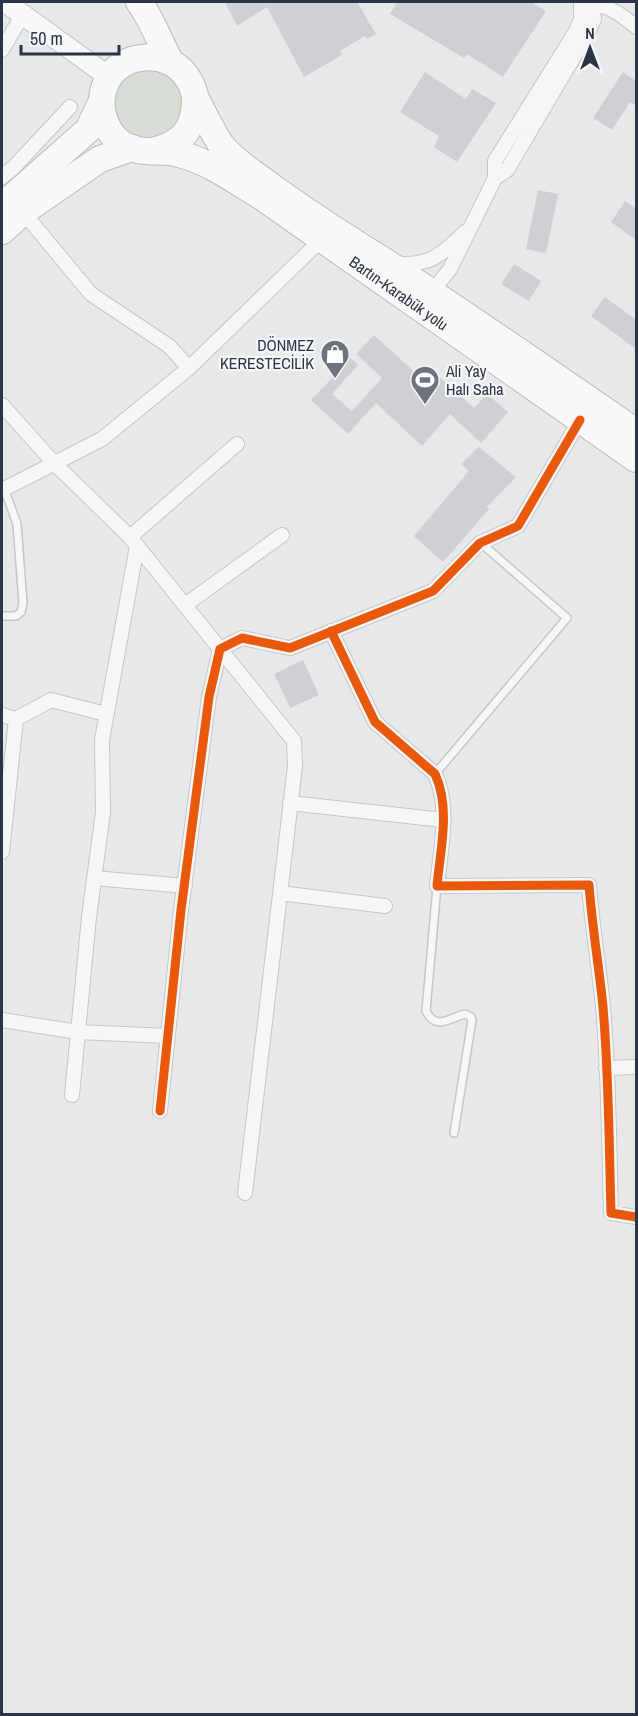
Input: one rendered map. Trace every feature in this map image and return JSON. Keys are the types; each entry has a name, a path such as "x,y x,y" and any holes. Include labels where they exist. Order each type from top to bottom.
{"highway":[{"path":"122,2 137,24 138,38 134,58"},
{"name":"Bartın-Karabük yolu","path":"139,2 146,11 170,61 190,82 195,97 222,146 248,170 636,432"},
{"path":"2,231 12,209 88,130 100,105 109,76 134,58 151,57 170,61"},
{"path":"12,209 100,159 142,150 166,148 180,140 189,128 195,113 195,97"},
{"path":"100,105 103,120 111,134 122,144 142,150"},
{"name":"Bartın-Karabük yolu","path":"142,150 178,153 207,164 259,195 636,459"}],"main road":[{"path":"5,2 109,76"}],"street":[{"path":"587,3 607,7 636,27"},
{"path":"453,307 445,295 444,284 450,269 495,178 507,170 588,33 594,18 587,3"},
{"path":"2,50 22,14"},
{"path":"2,177 70,106"},
{"path":"12,209 91,294 170,346 189,368"},
{"path":"384,261 419,264 430,261 471,227"},
{"path":"3,489 102,439 189,368 322,239"},
{"path":"390,287 408,292 428,291 438,284 450,269"},
{"path":"2,405 54,463 134,541 294,741 295,766 245,1193"},
{"path":"220,649 242,638 290,648 433,591 480,543 518,526 580,420"},
{"path":"72,1095 89,917 103,812 102,740 134,541 237,444"},
{"path":"185,605 282,536"},
{"path":"331,631 375,722 435,774 442,795 443,820 437,886 589,885 603,1007 611,1213 636,1217"},
{"path":"160,1111 184,886 209,696 220,649"},
{"path":"2,715 16,718 51,700 106,714"},
{"path":"2,852 16,718"},
{"path":"290,803 443,820"},
{"path":"94,878 184,886"},
{"path":"280,893 385,906"},
{"path":"2,1020 78,1032 168,1036"},
{"path":"606,1068 636,1067"}],"lane":[{"path":"2,616 16,616 21,612 23,603 17,524 3,489"},
{"path":"435,774 567,618 480,543"},
{"path":"437,886 426,1011 437,1022 465,1014 472,1020 454,1133"}],"shaded area":[{"path":"149,68 168,74 178,84 184,103 178,122 168,132 149,138 130,132 120,122 114,103 120,84 130,74"}],"building":[{"path":"225,2 357,2 376,34 367,39 365,36 340,51 342,55 304,77 267,7 237,26"},
{"path":"397,2 531,2 546,11 503,77 467,54 464,58 390,14"},
{"path":"425,72 466,99 472,89 496,103 457,162 434,147 439,136 400,112"},
{"path":"623,72 636,81 636,106 630,102 612,130 593,118"},
{"path":"538,190 558,194 546,253 526,249"},
{"path":"625,201 636,209 636,240 611,222"},
{"path":"514,264 541,281 529,301 501,284"},
{"path":"605,297 636,320 636,349 591,316"},
{"path":"374,335 418,375 426,365 474,408 487,394 508,412 481,443 450,414 422,446 376,403 348,434 311,400 339,371 334,367 346,354 358,365 332,394 352,411 382,378 356,354"},
{"path":"479,447 516,477 487,507 489,509 443,562 414,536 469,471 461,464"},
{"path":"303,660 319,695 290,708 274,674"}],"cycle path":[{"path":"160,1111 181,910 209,697 220,649 242,638 290,648 433,591 480,543 518,526 580,420"},
{"path":"331,631 375,722 435,774 440,787 443,815 437,886 589,885 605,1033 611,1213 636,1217"}],"place":[{"name":"DÖNMEZ KERESTECİLİK","path":"335,380"},
{"name":"Ali Yay Halı Saha","path":"425,406"}]}
